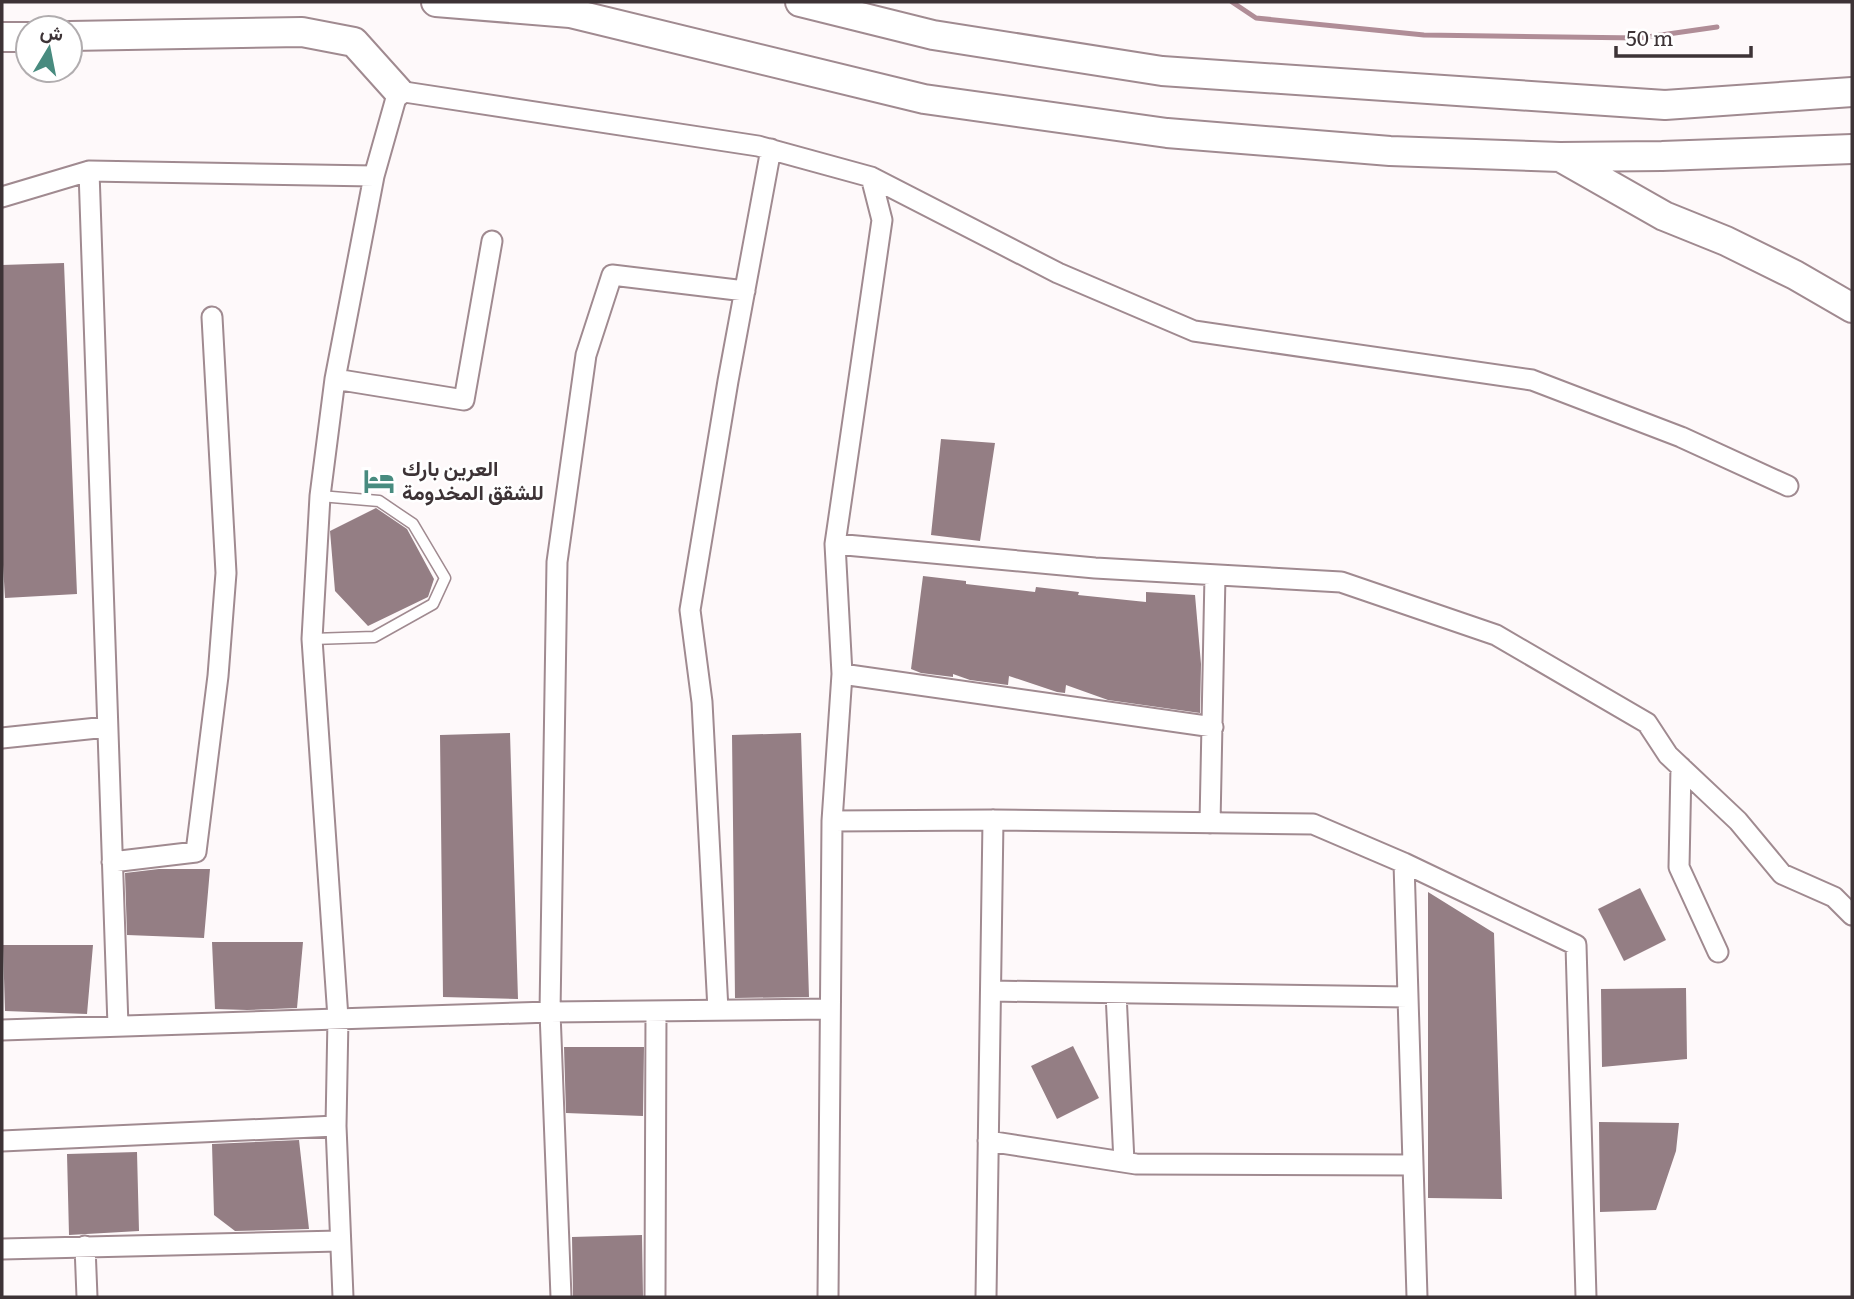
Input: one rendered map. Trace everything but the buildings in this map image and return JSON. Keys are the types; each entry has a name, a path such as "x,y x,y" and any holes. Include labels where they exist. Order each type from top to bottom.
{"main road":[{"path":"436,2 570,13 924,99 1167,133 1391,151 1560,157 1852,149"},
{"path":"800,2 933,35 1162,71 1665,105 1852,92"},
{"path":"84,36 302,32 354,42 398,91"},
{"path":"1560,157 1664,216 1726,241 1796,275 1852,307"}],"street":[{"path":"343,1297 336,1126 338,1018 312,639 320,496 335,379 374,176 398,91 745,144 871,177 1058,273 1194,331 1532,380 1681,437 1788,486"},
{"path":"718,1010 702,702 690,610 771,149"},
{"path":"2,197 89,172 374,176"},
{"path":"89,172 118,1026"},
{"path":"828,1297 832,821 842,674 835,544 882,220 871,177"},
{"path":"335,379 464,400 492,241"},
{"path":"561,1297 550,1012 557,562 586,355 612,275 745,291"},
{"path":"112,862 196,852 218,676 226,573 212,317"},
{"path":"835,544 1095,568 1341,582 1496,635 1647,723 1668,755 1738,821 1782,874 1834,897 1852,915"},
{"path":"1210,823 1215,575"},
{"path":"842,674 1213,727"},
{"path":"2,738 107,727"},
{"path":"1681,767 1679,867 1718,952"},
{"path":"986,1297 993,820"},
{"path":"832,821 1313,824 1404,863 1576,945 1586,1297"},
{"path":"1404,863 1417,1297"},
{"path":"991,991 1408,997"},
{"path":"1116,993 1124,1162"},
{"path":"2,1030 550,1012 831,1010"},
{"path":"655,1297 656,1011"},
{"path":"2,1142 336,1126"},
{"path":"988,1141 1149,1164 1413,1165"},
{"path":"2,1249 340,1241"},
{"path":"85,1246 87,1297"}],"lane":[{"path":"312,639 374,637 433,604 445,578 413,524 379,500 320,496"}],"waterway":[{"path":"1232,2 1256,18 1424,35 1640,38 1717,27"}],"place":[{"name":"العرين بارك للشقق المخدومة","path":"379,481"}]}
